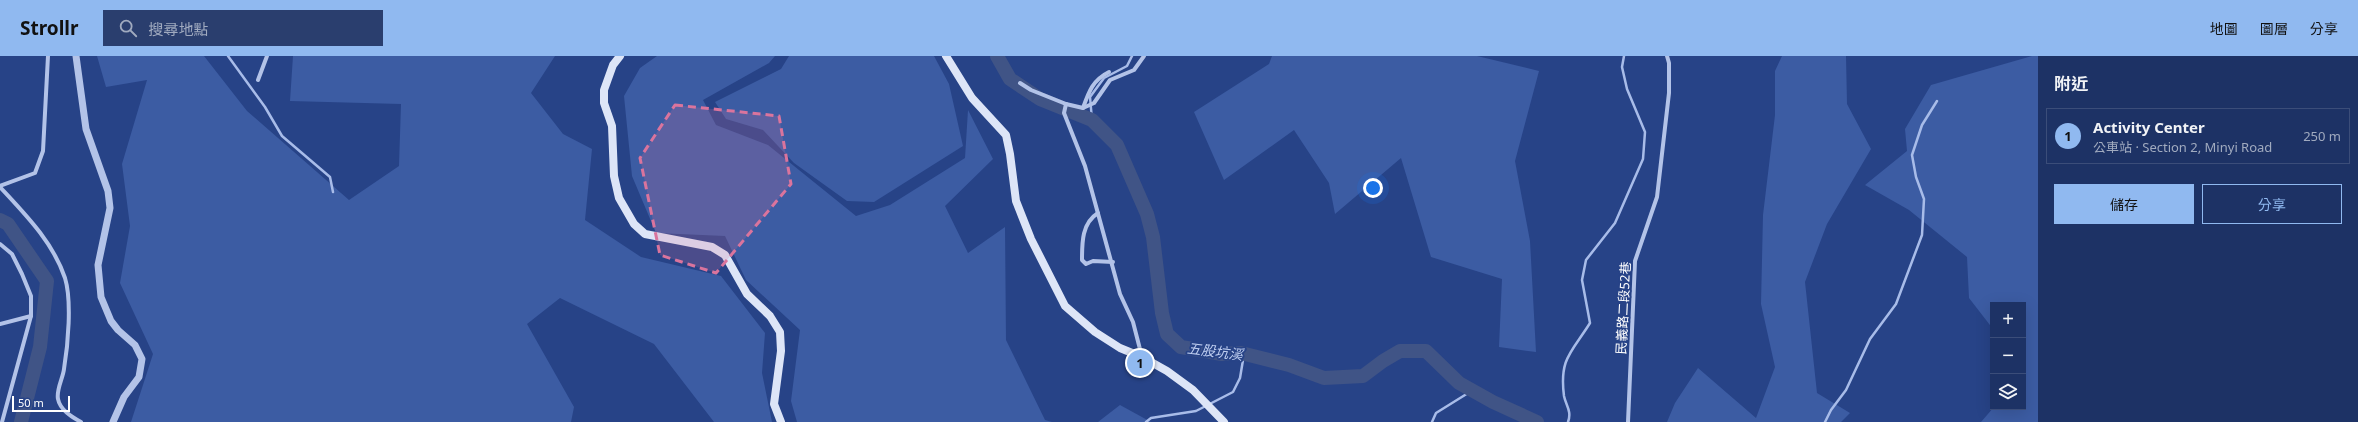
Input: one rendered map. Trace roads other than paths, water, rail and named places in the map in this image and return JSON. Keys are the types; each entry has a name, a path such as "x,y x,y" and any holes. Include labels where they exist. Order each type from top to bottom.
{"main road":[{"path":"620,56 613,65 604,90 604,103 612,126 614,176 619,198 634,224 646,234 677,242 712,247 725,255 747,294 770,316 780,332 781,351 774,404 781,422"},
{"path":"946,56 972,98 1006,135 1016,201 1031,239 1065,306 1095,332 1120,348 1142,357 1167,371 1193,390 1224,422"}],"street":[{"path":"48,56 43,151 35,173 0,187 31,221 54,255 65,279 69,301 64,369 58,398 61,407 69,415 81,422"},
{"path":"76,56 86,129 108,191 110,208 98,265 101,297 111,321 118,330 135,345 142,359 139,377 124,397 112,422"},
{"path":"258,80 267,56"},
{"path":"1020,83 1031,90 1066,104 1083,108 1094,103 1110,80 1134,70 1144,56"},
{"name":"民義路二段52巷","path":"1628,422 1634,261 1657,197 1669,93 1669,63 1667,56"},
{"path":"1083,108 1090,87 1099,77 1109,72"},
{"path":"1066,104 1064,113 1084,166 1113,262 1120,294 1133,322 1142,357"},
{"path":"1098,213 1089,218 1082,260 1086,264 1093,261 1113,262"},
{"path":"0,244 12,254 31,296 31,316 2,422"},
{"path":"0,324 31,316"}],"waterway":[{"path":"228,56 265,107 282,136 330,177 333,192"},
{"name":"五股坑溪","path":"997,56 1010,79 1040,99 1092,120 1117,145 1147,214 1153,237 1162,313 1167,334 1181,347 1222,354 1241,353 1289,365 1324,378 1363,376 1383,361 1400,351 1426,351 1459,383 1493,402 1537,422"},
{"path":"1092,120 1090,97 1104,78 1127,66 1132,56"},
{"path":"1568,422 1569,412 1564,396 1563,373 1568,356 1590,323 1582,280 1586,260 1615,223 1643,159 1645,132 1627,89 1622,67 1624,56"},
{"path":"1825,422 1831,410 1846,390 1870,339 1896,304 1922,235 1924,199 1916,177 1912,155 1922,125 1937,101"},
{"path":"0,220 8,224 47,281 40,347 21,422"},
{"path":"1146,422 1151,418 1196,411 1233,392 1240,378 1244,354"},
{"path":"1432,422 1436,413 1473,390"}],"place":[{"name":"Activity Center","path":"1140,363"}]}
